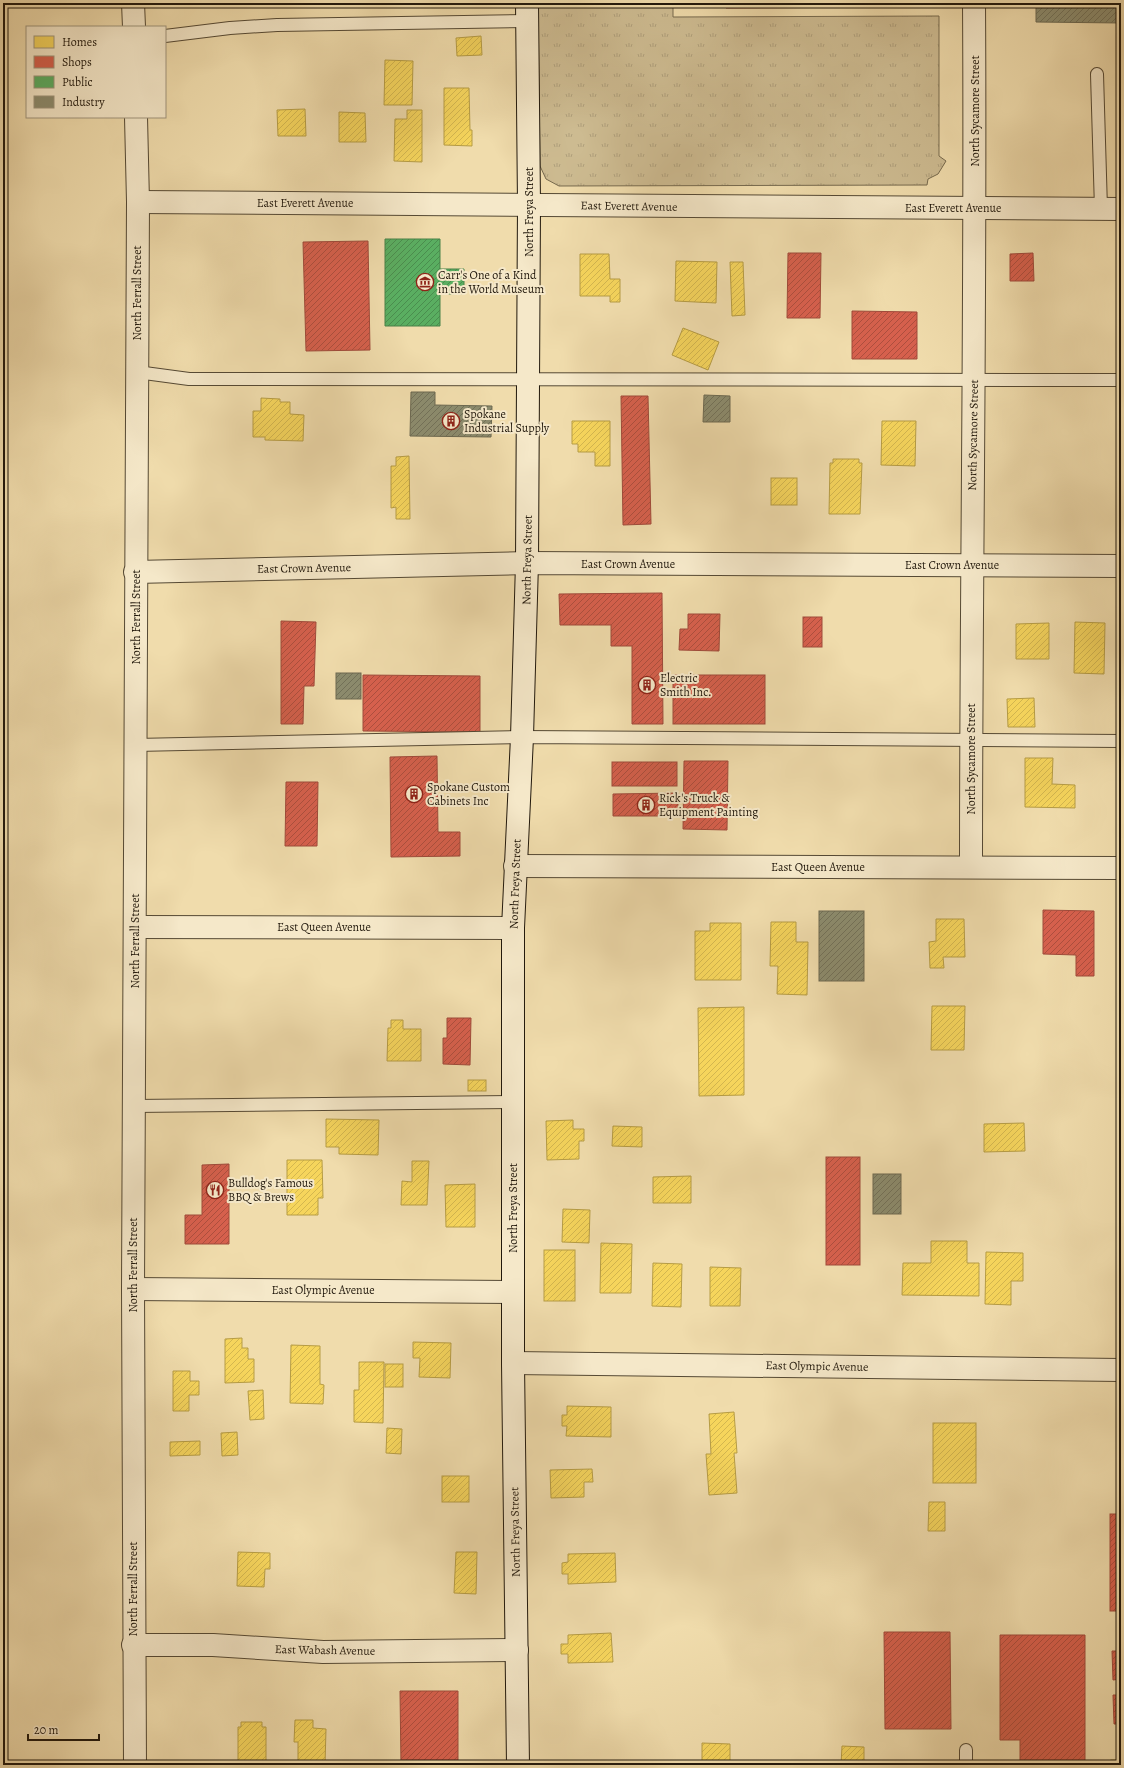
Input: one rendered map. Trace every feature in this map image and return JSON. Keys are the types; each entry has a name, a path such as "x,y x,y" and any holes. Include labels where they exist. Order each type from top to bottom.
{"street":[{"path":"133,3 134,26"},
{"name":"North Sycamore Street","path":"971,868 971,566 975,209 974,3"},
{"name":"North Freya Street","path":"518,1765 512,1363 512,928 522,737 527,563 529,205 527,12"},
{"name":"North Ferrall Street","path":"135,1765 133,1645 133,1289 136,927 138,202 136,118"},
{"name":"East Everett Avenue","path":"138,202 1111,209"},
{"name":"East Crown Avenue","path":"136,572 527,563 1121,566"},
{"name":"East Queen Avenue","path":"515,866 1121,868"},
{"name":"East Queen Avenue","path":"136,927 512,928"},
{"name":"East Olympic Avenue","path":"133,1289 513,1292"},
{"name":"East Olympic Avenue","path":"512,1363 1121,1370"},
{"name":"East Wabash Avenue","path":"133,1645 213,1645 323,1652 517,1650"}],"lane":[{"path":"166,36 230,28 527,12"},
{"path":"1097,74 1111,209"},
{"path":"137,372 189,379 529,381 1121,380"},
{"path":"136,745 522,737 1121,741"},
{"path":"134,1106 512,1102"},
{"path":"966,1750 966,1765"}],"green space":[{"path":"538,3 673,3 673,17 939,16 939,156 946,161 938,174 928,179 927,185 559,186 546,179 540,166"}],"building: Homes":[{"path":"481,36 482,55 457,56 456,38"},
{"path":"385,60 413,61 412,105 384,105"},
{"path":"444,88 469,88 472,146 444,145"},
{"path":"305,109 306,136 278,136 277,110"},
{"path":"407,110 422,110 422,162 394,161 395,119 407,119"},
{"path":"339,112 365,113 366,142 339,142"},
{"path":"580,254 609,254 610,279 620,279 620,302 610,302 610,296 580,296"},
{"path":"676,261 717,262 716,303 675,301"},
{"path":"730,262 743,262 745,315 732,316"},
{"path":"683,328 719,342 708,370 672,355"},
{"path":"261,398 280,399 280,402 290,402 290,414 304,415 303,441 265,440 265,437 253,437 253,411 261,411"},
{"path":"572,421 610,421 610,466 595,466 595,452 578,452 578,444 572,444"},
{"path":"882,421 916,421 915,466 881,465"},
{"path":"409,456 410,519 396,519 396,507 391,508 391,466 396,466 396,457"},
{"path":"833,459 859,459 859,463 862,463 860,514 829,514 830,463 833,463"},
{"path":"771,478 797,478 797,505 771,505"},
{"path":"1075,622 1105,623 1104,674 1074,673"},
{"path":"1049,623 1049,659 1016,659 1016,624"},
{"path":"1034,698 1035,727 1008,727 1007,699"},
{"path":"1025,758 1053,758 1052,784 1075,785 1075,808 1025,807"},
{"path":"936,919 964,919 965,957 943,957 944,968 930,968 929,942 936,941"},
{"path":"771,922 796,922 796,942 808,942 807,995 777,994 778,966 770,966"},
{"path":"710,923 741,923 741,980 695,980 695,931 710,931"},
{"path":"932,1006 965,1006 964,1050 931,1050"},
{"path":"744,1007 744,1095 699,1096 698,1008"},
{"path":"391,1020 403,1020 403,1029 421,1029 421,1061 387,1061 388,1028 391,1028"},
{"path":"468,1080 486,1080 486,1091 468,1091"},
{"path":"326,1119 379,1120 378,1155 339,1154 339,1147 326,1147"},
{"path":"573,1120 573,1129 584,1129 584,1141 579,1141 579,1159 547,1160 546,1121"},
{"path":"1024,1123 1025,1151 984,1152 984,1124"},
{"path":"613,1126 642,1127 642,1147 612,1146"},
{"path":"287,1160 322,1160 323,1198 318,1198 318,1215 287,1215"},
{"path":"412,1161 429,1161 427,1205 401,1205 402,1181 412,1182"},
{"path":"691,1176 691,1203 653,1203 653,1177"},
{"path":"475,1184 475,1227 446,1227 445,1185"},
{"path":"563,1209 590,1210 589,1243 562,1242"},
{"path":"931,1241 967,1241 967,1263 979,1263 979,1296 902,1295 903,1263 931,1263"},
{"path":"601,1243 632,1244 631,1293 600,1293"},
{"path":"544,1250 575,1250 575,1301 544,1301"},
{"path":"986,1252 1023,1253 1023,1281 1011,1281 1011,1305 985,1304"},
{"path":"653,1263 682,1264 681,1307 652,1306"},
{"path":"710,1267 741,1268 740,1306 710,1306"},
{"path":"242,1338 242,1348 248,1348 248,1359 254,1359 254,1382 225,1383 225,1339"},
{"path":"413,1342 451,1343 450,1378 419,1377 420,1358 413,1358"},
{"path":"291,1345 320,1346 320,1384 324,1385 323,1404 290,1403"},
{"path":"359,1362 384,1362 383,1423 354,1422 354,1390 359,1390"},
{"path":"385,1364 403,1364 403,1387 385,1387"},
{"path":"173,1371 190,1371 190,1381 199,1381 199,1395 189,1395 189,1411 173,1411"},
{"path":"263,1390 264,1419 250,1420 248,1391"},
{"path":"567,1406 611,1407 611,1437 566,1436 567,1426 562,1426 562,1415 567,1415"},
{"path":"734,1412 737,1453 734,1453 737,1493 709,1495 706,1454 711,1454 709,1414"},
{"path":"933,1423 976,1423 976,1483 933,1483"},
{"path":"387,1428 402,1429 401,1454 386,1453"},
{"path":"237,1432 238,1455 222,1456 221,1433"},
{"path":"200,1441 200,1455 170,1456 170,1442"},
{"path":"592,1469 593,1482 584,1482 584,1497 551,1498 550,1470"},
{"path":"442,1476 469,1476 469,1502 442,1502"},
{"path":"929,1502 945,1502 945,1531 928,1531"},
{"path":"238,1552 270,1553 270,1569 265,1569 264,1587 237,1586"},
{"path":"456,1552 477,1552 476,1594 454,1593"},
{"path":"615,1553 616,1582 568,1584 568,1574 562,1574 562,1563 568,1562 568,1554"},
{"path":"611,1633 613,1662 568,1663 568,1654 561,1654 561,1644 568,1644 568,1635"},
{"path":"295,1720 313,1720 313,1728 326,1729 325,1765 298,1765 298,1742 294,1742"},
{"path":"241,1722 262,1722 262,1727 266,1727 266,1765 238,1765 238,1727 241,1727"},
{"path":"702,1743 730,1744 730,1765 702,1765"},
{"path":"842,1746 864,1747 864,1765 841,1765"},
{"path":"1111,1760 1121,1760 1121,1765 1111,1765"}],"building: Shops":[{"path":"726,3 898,3 898,7 726,8"},
{"path":"368,241 370,350 306,351 303,242"},
{"path":"788,253 821,253 820,318 787,318"},
{"path":"1033,253 1034,281 1010,281 1010,254"},
{"path":"852,311 917,312 917,359 852,359"},
{"path":"621,396 648,396 651,524 623,525"},
{"name":"Electric Smith Inc.","path":"662,593 663,724 632,724 632,646 611,646 611,625 560,625 559,594"},
{"path":"688,614 720,614 719,651 679,650 680,629 688,629"},
{"path":"803,617 822,617 822,647 803,647"},
{"path":"281,621 316,622 314,686 304,686 303,724 281,724"},
{"path":"363,675 480,676 480,732 363,731"},
{"path":"673,675 765,675 765,724 673,724"},
{"name":"Spokane Custom Cabinets Inc","path":"437,756 438,832 460,832 460,856 391,857 390,757"},
{"path":"684,761 728,761 727,830 683,829"},
{"path":"612,762 677,762 677,786 612,786"},
{"path":"286,782 318,782 317,846 285,846"},
{"name":"Rick's Truck & Equipment Painting","path":"678,793 678,816 613,816 613,794"},
{"path":"1043,910 1094,911 1094,976 1076,976 1076,955 1043,954"},
{"path":"447,1018 471,1018 470,1065 443,1064 443,1038 447,1038"},
{"path":"826,1157 860,1157 860,1265 826,1265"},
{"name":"Bulldog's Famous BBQ & Brews","path":"229,1164 229,1244 185,1244 185,1215 202,1215 202,1165"},
{"path":"1110,1514 1121,1514 1121,1611 1110,1611"},
{"path":"884,1632 950,1632 951,1729 885,1729"},
{"path":"1000,1635 1085,1635 1085,1765 1020,1765 1020,1740 1000,1740"},
{"path":"1112,1651 1121,1651 1121,1679 1113,1680"},
{"path":"400,1691 458,1691 458,1765 401,1765"},
{"path":"1113,1695 1121,1695 1121,1724 1114,1724"}],"building: Public":[{"name":"Carr's One of a Kind in the World Museum","path":"385,239 440,239 440,269 464,269 464,294 440,294 440,326 385,326"}],"building: Industry":[{"path":"1036,3 1121,3 1121,23 1036,22"},
{"name":"Spokane Industrial Supply","path":"411,392 435,392 435,405 492,406 491,437 410,436"},
{"path":"704,395 730,396 730,422 703,422"},
{"path":"336,673 361,673 361,699 336,699"},
{"path":"819,911 864,911 864,981 819,981"},
{"path":"873,1174 901,1174 901,1214 873,1214"}],"place":[{"name":"Carr's One of a Kind in the World Museum","path":"425,282"},
{"name":"Spokane Industrial Supply","path":"451,421"},
{"name":"Electric Smith Inc.","path":"647,685"},
{"name":"Spokane Custom Cabinets Inc","path":"414,794"},
{"name":"Rick's Truck & Equipment Painting","path":"646,805"},
{"name":"Bulldog's Famous BBQ & Brews","path":"215,1190"}]}
